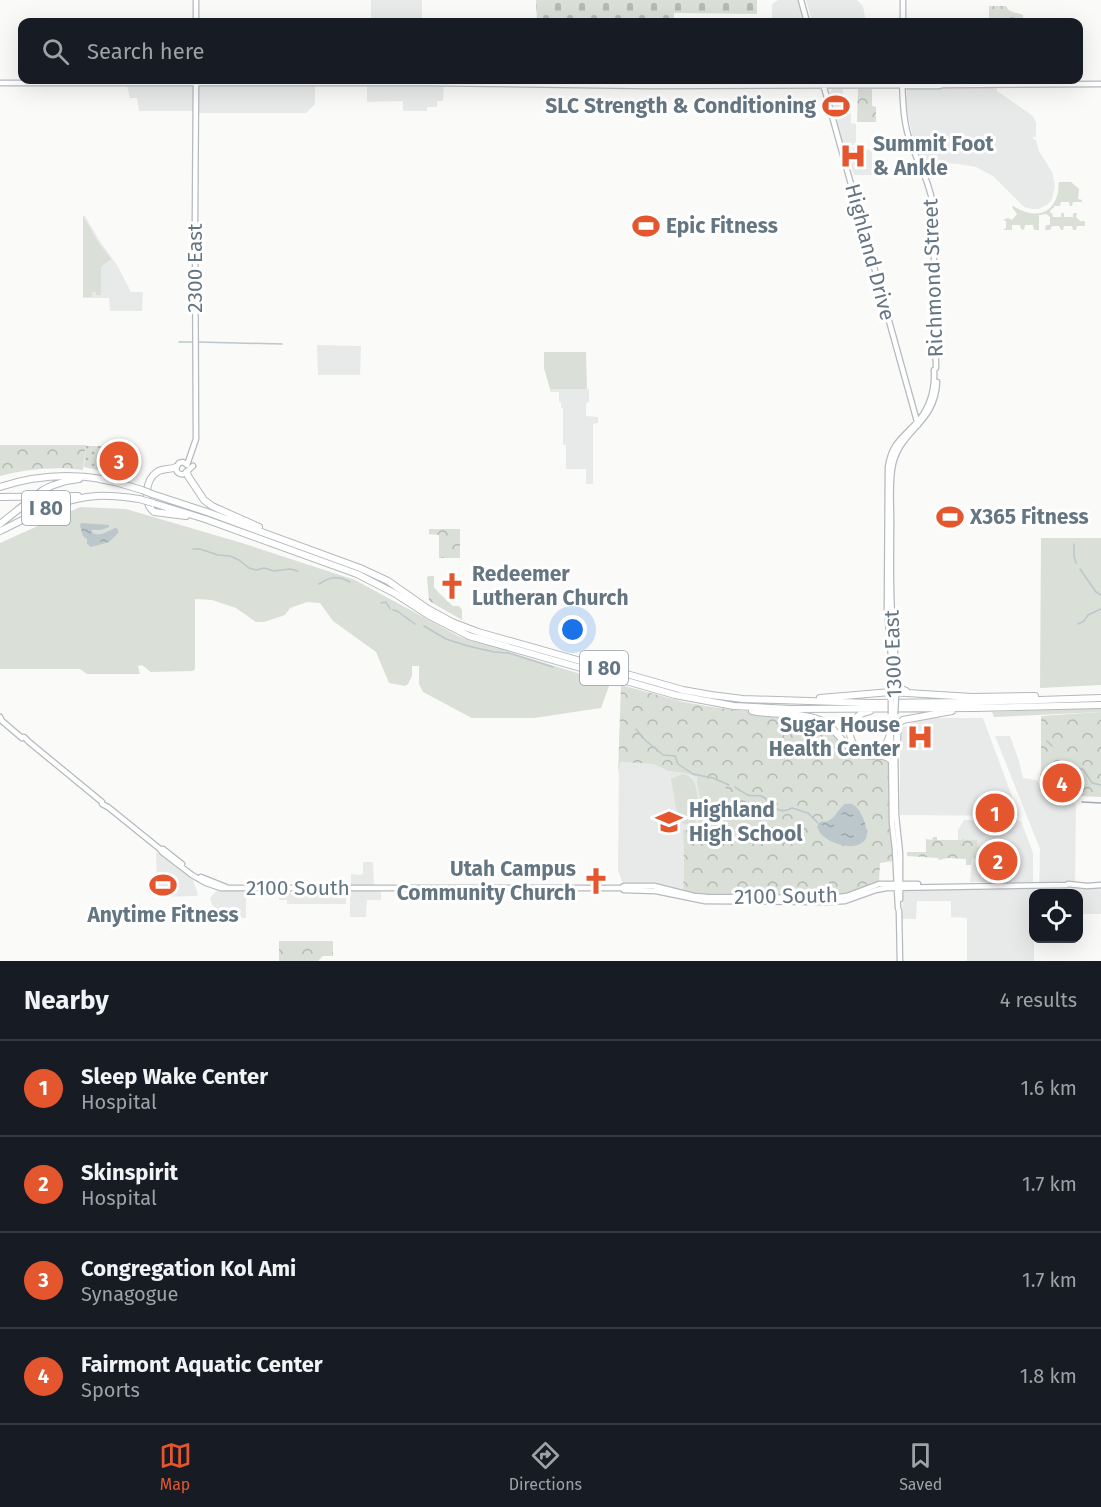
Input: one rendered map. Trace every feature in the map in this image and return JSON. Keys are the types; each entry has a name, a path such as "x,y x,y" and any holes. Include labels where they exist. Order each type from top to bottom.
{"highway":[{"path":"176,466 172,469 161,470 152,477 147,494 150,509 154,512 205,519"},
{"path":"186,467 187,476 204,500 212,506 286,541"},
{"path":"0,487 22,480 48,476 76,476 102,480"},
{"name":"I 80","path":"0,524 51,486 76,479 102,480 142,490 360,568 388,581 414,603"},
{"path":"0,496 97,496"},
{"name":"I 80","path":"0,531 44,509 66,501 97,496 139,499 205,519 357,574 414,603 469,636 656,690 734,706 791,709 891,712 973,704"},
{"name":"I 80","path":"428,612 478,632 683,690 742,699 871,703 1101,705"},
{"path":"896,674 899,688 909,693"},
{"path":"787,701 909,693 973,704"},
{"path":"895,745 898,724 903,720 1001,696 1101,698"},
{"name":"I 80","path":"992,705 1101,698"},
{"path":"734,706 761,713 806,716 816,719 832,728 862,755 891,756"},
{"path":"891,712 864,712 859,715 854,719 850,729 852,741 860,750 875,753 885,746 891,727"}],"main road":[{"path":"196,0 196,18"},
{"path":"801,0 806,18"},
{"path":"903,0 903,18"},
{"path":"0,83 18,83"},
{"name":"2300 East","path":"176,466 178,463 186,467 196,439 196,84"},
{"path":"505,84 641,86 732,84"},
{"name":"Highland Drive","path":"824,84 917,424"},
{"name":"Richmond Street","path":"900,438 917,424 926,409 931,399 936,368 933,206 927,180 911,144 906,126 902,84"},
{"path":"940,84 1101,84"},
{"path":"907,433 914,409"},
{"name":"1300 East","path":"898,886 892,822 891,756 891,712 896,674 891,597 892,467 907,433"},
{"name":"1300 East","path":"893,694 887,619 887,470 891,455 900,438"},
{"path":"176,466 179,474 183,474 186,467"},
{"path":"891,556 887,574 891,597"},
{"name":"1300 East","path":"891,712 895,745 895,806 900,853 898,886 900,961"},
{"name":"2100 South","path":"1,719 181,867 221,888 621,888 656,891 705,901 812,902 844,901 898,886 953,884 1017,884 1022,886"},
{"path":"934,887 953,884"},
{"path":"980,886 989,884"},
{"name":"2100 South","path":"898,886 1101,886"}],"shaded area":[{"path":"371,0 422,0 422,18 371,18"},
{"path":"778,0 798,0 803,18 772,18 772,4"},
{"path":"806,0 857,0 863,6 865,18 811,18"},
{"path":"367,84 444,84 443,101 437,101 437,107 427,107 427,111 403,111 403,101 367,102"},
{"path":"127,86 192,86 194,88 194,111 139,111 137,98 130,98"},
{"path":"199,86 315,86 315,104 306,113 199,113"},
{"path":"997,87 997,91 1033,116 1036,123 1036,137 1033,139 1036,140 1039,151 1052,172 1055,186 1052,199 1039,209 1024,207 993,176 976,167 933,163 926,167 914,144 906,104 907,88"},
{"path":"843,88 843,102 851,102 851,123 856,124 856,145 843,144 829,94 832,89"},
{"path":"848,148 872,150 872,175 854,175 846,153"},
{"path":"83,216 117,265 131,292 143,292 142,311 110,311 109,298 83,298"},
{"path":"317,345 361,346 360,375 318,375"},
{"path":"550,389 589,389 586,416 598,417 598,423 593,424 593,484 586,484 586,469 566,469 566,445 563,445 563,408 559,402 559,392 550,392"},
{"path":"928,718 983,718 1019,815 900,815 900,727"},
{"path":"995,736 1010,736 1023,778 1036,780 1052,793 1076,804 1075,887 1101,888 1101,914 1083,914 1083,889 1039,889 1040,849"},
{"name":"Highland High School","path":"619,762 653,764 668,771 684,773 726,786 718,830 683,830 683,891 645,883 623,884 618,870"},
{"path":"964,820 1021,821 1033,853 1033,882 970,882 972,858 985,858 990,847 977,848 977,840 958,840 958,830"},
{"path":"156,852 193,880 197,896 157,897"},
{"path":"363,862 373,862 374,885 351,885 351,874 363,874"},
{"path":"1035,888 1029,889 1029,943 1034,943 1034,961 967,961 967,918 951,917 951,901 917,901 916,919 902,919 903,889"},
{"path":"217,890 246,891 246,918 214,918 210,898"},
{"path":"350,891 381,891 381,900 367,900 366,917 350,917"},
{"path":"279,892 346,892 346,904 287,904 287,900 279,900"}],"green space":[{"path":"536,0 757,0 757,14 674,13 674,18 537,18"},
{"path":"989,6 1006,6 1011,11 1023,15 1023,18 989,18"},
{"path":"858,89 872,89 872,106 876,107 876,122 857,122"},
{"path":"1059,182 1071,182 1079,189 1078,199 1082,202 1073,202 1070,206 1069,202 1061,202 1060,206 1054,206 1051,209 1050,213 1053,217 1061,217 1061,213 1064,213 1064,217 1073,217 1073,213 1077,213 1076,217 1080,221 1085,221 1085,226 1077,226 1076,230 1073,230 1072,226 1064,226 1061,230 1059,226 1052,226 1050,230 1045,230 1046,225 1050,225 1050,217 1046,214 1039,215 1039,230 1034,230 1033,225 1025,225 1024,230 1020,225 1012,225 1012,230 1003,230 1006,228 1006,221 1003,220 1008,218 1012,220 1017,214 1013,206 1033,213 1044,212 1050,208 1057,196"},
{"path":"83,216 111,259 101,267 101,295 92,292 92,297 83,297"},
{"path":"544,352 586,352 587,389 550,389 544,368"},
{"path":"0,445 86,445 83,470 41,469 0,476"},
{"path":"86,446 110,446 110,453 103,455 100,462 102,471 84,467"},
{"path":"80,507 126,509 242,543 355,580 460,637 610,683 601,708 534,718 472,718 423,692 419,684 419,666 412,666 412,676 405,686 389,683 376,652 333,621 320,603 307,602 290,608 285,615 264,622 256,622 236,608 212,600 195,599 195,669 193,671 151,672 142,665 138,666 140,674 87,674 80,669 0,669 0,543"},
{"path":"429,529 460,529 460,558 439,558 439,535 429,534"},
{"path":"1041,538 1101,538 1101,685 1040,688"},
{"path":"434,576 434,587 439,593 453,606 459,606 462,610 462,620 429,601 427,577"},
{"path":"621,685 706,706 812,718 828,727 853,752 882,756 889,760 893,861 880,863 879,883 838,896 737,896 693,894 683,891 683,830 718,830 726,786 684,773 668,771 653,764 620,762 618,774"},
{"path":"1101,708 1101,712 994,717 992,712"},
{"path":"1101,712 1101,797 1060,792 1040,776 1041,716"},
{"path":"683,774 694,782 699,805 701,803 698,777 726,786 718,830 699,829 699,818 689,825 678,819 671,779"},
{"path":"933,837 937,837 937,840 962,840 963,838 977,840 977,847 990,847 991,854 985,860 985,858 972,858 971,865 966,865 966,859 939,860 938,858 907,856 907,852 926,852 926,839 932,840"},
{"path":"279,941 333,941 333,956 323,956 318,961 279,961"}],"water":[{"path":"81,523 109,525 101,530 92,530 94,534 115,528 118,529 118,533 109,542 91,547 83,536"},
{"path":"845,804 851,804 857,808 866,827 867,837 861,844 855,846 831,841 822,835 817,827 821,822 832,818"}],"waterway":[{"path":"179,342 193,342"},
{"path":"198,342 282,344"},
{"path":"1074,544 1076,563"},
{"path":"193,549 230,556 256,570 264,568 274,571 290,569 298,571"},
{"path":"1080,569 1096,592 1101,595"},
{"path":"319,584 334,578 342,578 350,582"},
{"path":"381,603 386,602 390,609"},
{"path":"1078,624 1088,615 1101,609"},
{"path":"393,610 415,624"},
{"path":"424,626 446,639 468,646 509,653 553,667"},
{"path":"636,729 663,755 675,756 678,764 693,774 713,778 729,785"},
{"path":"1047,741 1052,746"},
{"path":"1062,766 1068,770 1083,769 1092,783 1101,785"},
{"path":"1049,781 1057,767"},
{"path":"735,787 748,795 763,797 779,810 792,808 808,813 818,823"}],"tram line":[{"path":"1082,802 1101,803"}],"place":[{"name":"SLC Strength & Conditioning","path":"836,106"},
{"name":"Summit Foot & Ankle","path":"853,156"},
{"name":"Epic Fitness","path":"646,226"},
{"name":"Congregation Kol Ami","path":"119,461"},
{"name":"X365 Fitness","path":"950,517"},
{"name":"Redeemer Lutheran Church","path":"452,586"},
{"name":"Sugar House Health Center","path":"920,737"},
{"name":"Fairmont Aquatic Center","path":"1062,783"},
{"name":"Sleep Wake Center","path":"995,813"},
{"name":"Highland High School","path":"669,822"},
{"name":"Skinspirit","path":"998,861"},
{"name":"Utah Campus Community Church","path":"596,881"},
{"name":"Anytime Fitness","path":"163,885"}]}
